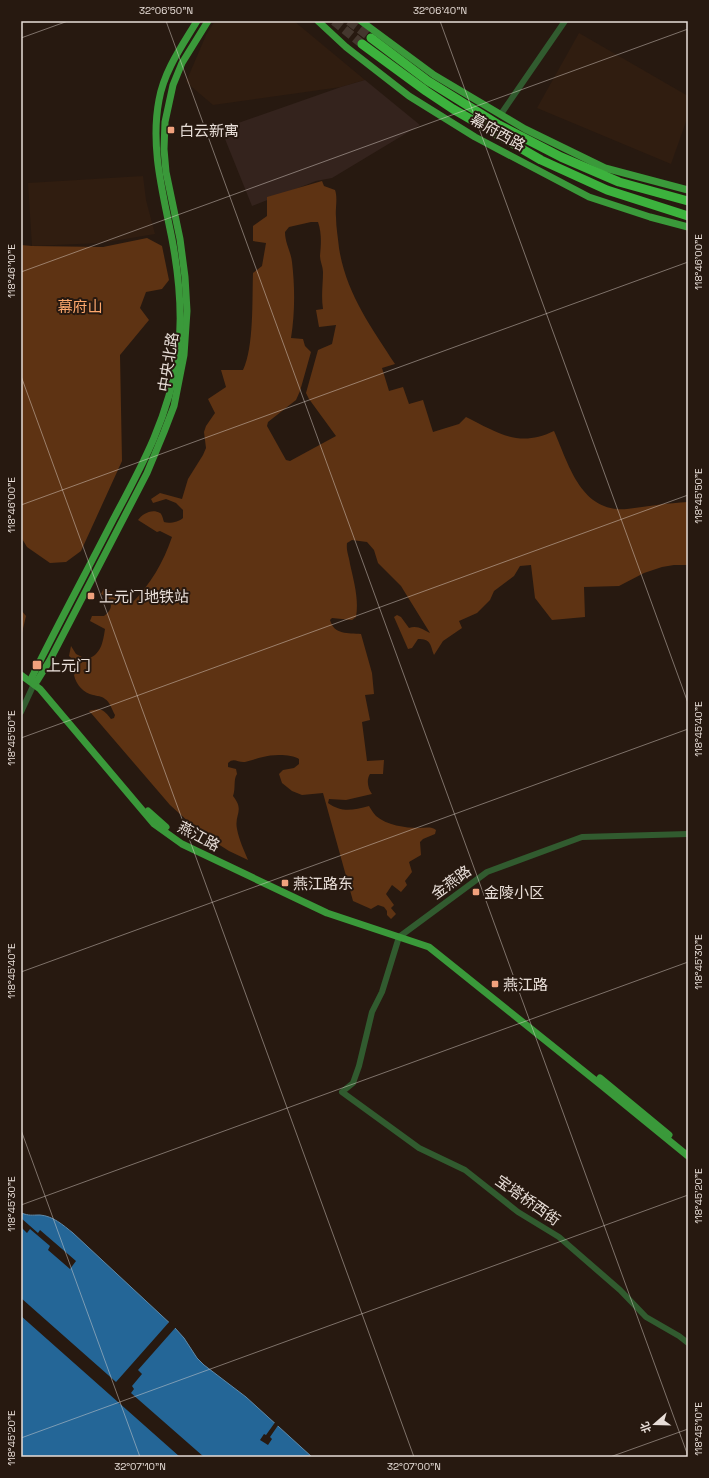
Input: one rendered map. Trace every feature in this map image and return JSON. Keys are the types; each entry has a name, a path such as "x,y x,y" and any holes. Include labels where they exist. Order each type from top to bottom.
{"highway":[{"name":"幕府西路","path":"371,38 428,81 499,126 561,157 619,182 688,201"},
{"name":"幕府西路","path":"362,44 448,106 541,160 606,190 688,216"}],"main road":[{"name":"中央北路","path":"34,681 64,613 140,470 159,428 167,404 177,355 180,311 178,277 156,149 156,121 159,100 165,78 174,59 197,21"},
{"name":"中央北路","path":"34,681 50,660 147,473 174,406 184,355 187,311 181,246 166,172 164,149 165,122 173,85 182,63 208,21"},
{"name":"幕府西路","path":"318,21 346,47 409,96 475,137 589,197 650,217 688,226"},
{"name":"幕府西路","path":"361,21 434,75 525,129 605,168 688,190"},
{"name":"燕江路","path":"21,675 34,681 154,824 165,832 182,844 327,913 401,936 429,947 688,1156"},
{"path":"401,936 416,938 431,944 688,1150"}],"street":[{"path":"501,114 565,21"},
{"name":"中央北路","path":"21,712 34,681"},
{"name":"金燕路","path":"401,936 487,872 582,837 688,834"},
{"name":"宝塔桥西街","path":"401,936 382,992 372,1012 359,1066 353,1083 342,1092 419,1148 465,1170 518,1212 559,1237 620,1290 646,1317 679,1336 688,1343"}],"shaded area":[{"path":"215,21 294,21 365,80 341,87 213,105 186,82 206,35"},
{"path":"579,33 688,96 688,116 671,164 537,108"},
{"path":"365,80 420,125 332,178 316,181 252,206 221,129"},
{"path":"143,176 146,200 155,234 101,243 32,246 28,183"}],"green space":[{"path":"322,181 324,186 335,190 336,225 339,248 347,280 353,295 377,337 395,364 382,368 389,391 403,387 409,404 423,400 433,432 459,424 466,417 499,433 519,438 541,436 554,431 565,458 579,484 588,495 598,503 611,508 627,509 688,502 688,565 662,567 644,573 619,586 584,587 585,617 552,620 535,598 531,565 520,566 514,576 494,591 490,600 477,613 459,621 462,628 443,641 434,655 428,641 422,639 418,639 412,648 408,649 394,617 397,615 401,617 409,628 418,627 430,633 401,586 378,563 374,550 367,542 352,540 347,543 347,551 356,597 356,617 352,620 332,618 330,620 332,625 338,631 361,634 372,673 374,694 365,695 370,720 362,722 367,761 384,760 383,774 370,774 368,784 369,790 372,794 346,800 329,799 328,803 338,808 348,810 369,806 376,816 385,822 408,827 430,828 436,830 435,834 423,839 420,842 421,855 409,862 412,872 405,881 407,885 401,892 392,885 386,894 394,905 391,908 396,914 391,919 387,915 387,911 384,907 378,905 371,909 353,901 323,793 302,795 292,791 282,783 279,774 283,770 294,768 299,764 299,759 287,755 276,755 245,762 232,760 228,763 228,767 236,769 237,774 233,796 239,809 236,824 240,841 248,860 229,851 204,835 170,805 89,711 102,710 111,719 114,718 115,715 107,700 93,695 81,688 74,675 80,666 69,656 71,646 76,654 86,659 98,652 105,629 90,621 92,616 104,616 110,610 110,601 101,594 104,588 131,604 145,589 165,556 172,537 160,531 157,532 138,520 151,511 161,514 164,522 166,523 177,522 183,518 183,510 176,503 166,499 153,503 151,499 160,493 182,499 188,479 206,448 204,432 206,426 215,413 208,399 226,387 221,370 243,370 247,360 251,336 253,273 262,266 266,243 253,241 253,226 267,216 267,197","holes":["318,222 321,235 320,258 323,268 323,309 316,310 319,327 336,325 332,344 318,350 306,393 336,436 290,461 286,460 267,426 268,422 296,400 311,352 305,346 303,339 291,338 294,310 294,281 291,258 285,232 289,227"]},
{"name":"幕府山","path":"147,238 162,246 169,280 162,289 146,292 140,308 149,320 120,355 122,461 81,551 66,562 50,563 27,547 21,537 21,245 103,247"},
{"path":"21,610 26,616 21,637"}],"water":[{"path":"21,1213 49,1217 58,1221 73,1233 175,1328 204,1365 246,1397 312,1457 21,1457"}],"pier":[{"path":"21,1218 38,1233 40,1230 76,1261 70,1269 48,1250 50,1246 30,1229 27,1233 21,1227"},
{"path":"21,1298 116,1382 170,1321 176,1327 138,1370 142,1374 132,1386 134,1389 131,1393 204,1457 180,1457 21,1316"},
{"path":"276,1421 279,1424 270,1437 272,1439 268,1445 260,1440 264,1434 266,1435"}],"tunnel":[{"path":"334,21 362,44"},
{"path":"349,21 371,38"}],"place":[{"name":"白云新寓","path":"171,130"},
{"name":"上元门地铁站","path":"91,596"},
{"name":"上元门","path":"37,665"},
{"name":"燕江路东","path":"285,883"},
{"name":"金陵小区","path":"476,892"},
{"name":"燕江路","path":"495,984"}]}
